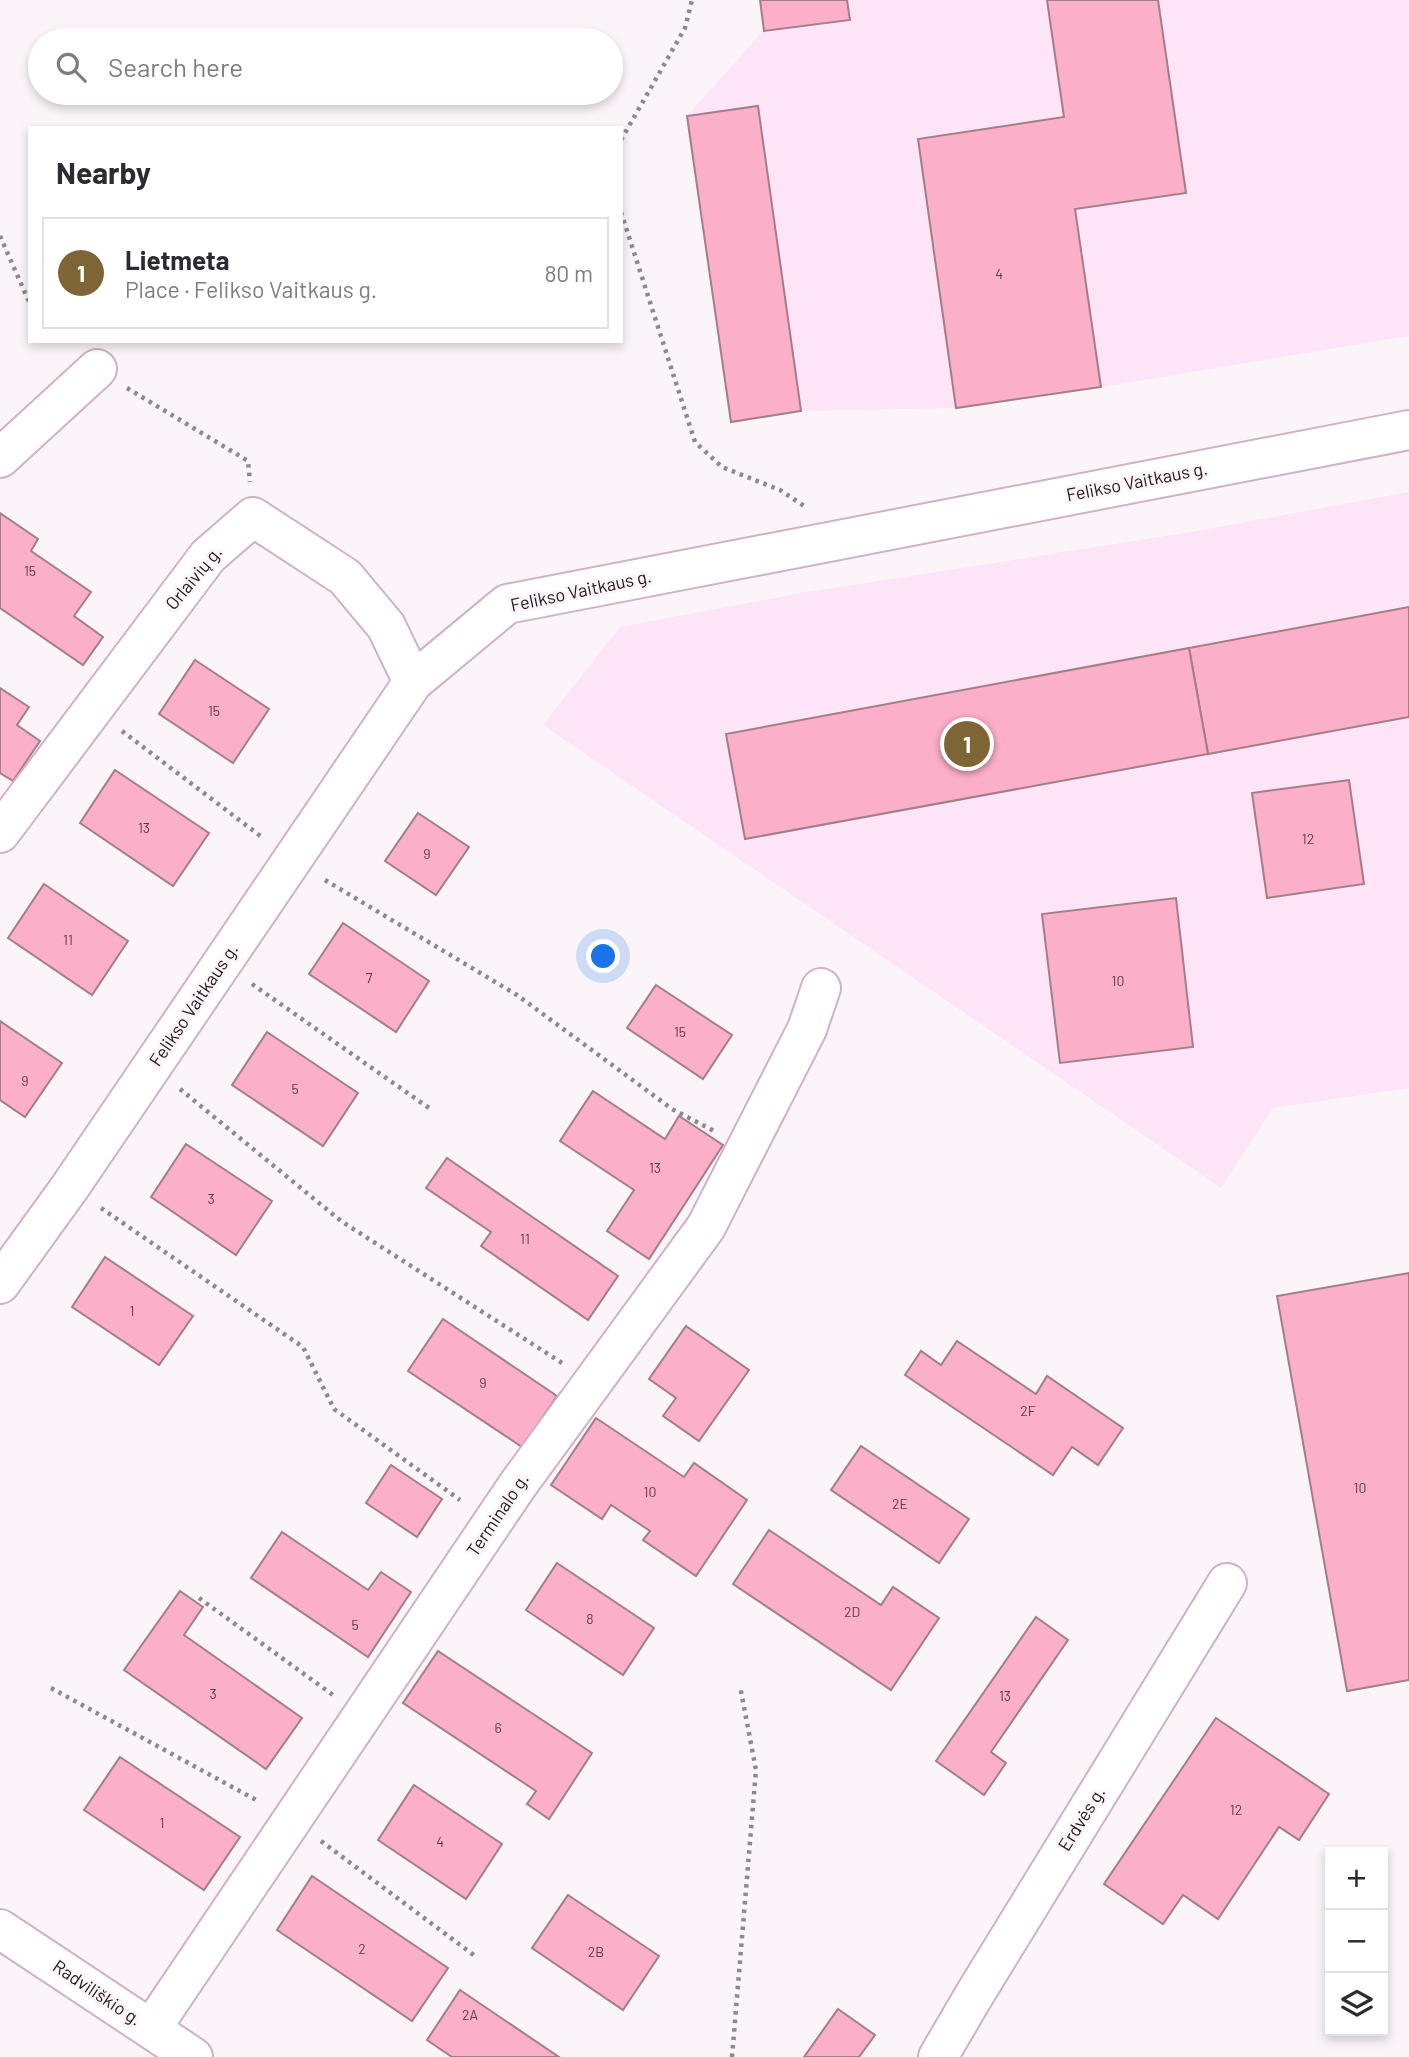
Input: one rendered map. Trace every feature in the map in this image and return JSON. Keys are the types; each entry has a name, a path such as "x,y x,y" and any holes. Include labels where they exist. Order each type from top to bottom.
{"street":[{"path":"0,458 97,369"},
{"name":"Felikso Vaitkaus g.","path":"0,1284 70,1187 413,682 507,604 1409,430"},
{"path":"253,517 345,577 386,626 413,682"},
{"name":"Orlaivių g.","path":"0,833 208,555 253,517"},
{"name":"Terminalo g.","path":"151,2029 492,1523 706,1227 807,1029 821,989"},
{"name":"Erdvės g.","path":"938,2057 1227,1583"},
{"name":"Radviliškio g.","path":"0,1928 193,2057"}],"path":[{"path":"623,136 685,28 692,0"},
{"path":"623,218 695,442 722,467 780,490 805,506 832,541"},
{"path":"0,236 28,299"},
{"path":"97,369 248,461 253,517"},
{"path":"93,709 292,860 517,995 673,1109 746,1148"},
{"path":"222,963 429,1108"},
{"path":"152,1066 341,1221 593,1383"},
{"path":"70,1187 303,1347 334,1409 492,1523"},
{"path":"199,1598 362,1716"},
{"path":"732,2057 757,1770 740,1686"}],"shaded area":[{"path":"760,0 1409,0 1409,336 956,408 801,411 731,422 687,116 763,31"},
{"path":"1409,492 1409,1088 1273,1108 1221,1188 543,725 620,627 802,593 1191,532"}],"building":[{"path":"760,0 847,0 850,20 764,31"},
{"path":"1047,0 1158,0 1186,193 1075,209 1101,387 956,408 918,139 1064,117"},
{"path":"758,106 801,411 731,422 687,116"},
{"path":"0,513 38,539 31,551 91,592 74,616 103,637 83,665 0,608"},
{"path":"1409,607 1409,717 1208,754 1189,648"},
{"path":"1189,648 1208,754 745,839 726,734"},
{"path":"195,660 269,709 233,763 159,714"},
{"path":"0,688 29,707 17,725 40,741 13,781 0,773"},
{"path":"115,770 209,833 173,886 80,823"},
{"path":"1349,780 1364,884 1267,898 1252,793"},
{"path":"418,813 469,847 436,895 385,861"},
{"path":"44,884 128,941 92,995 8,938"},
{"path":"1176,898 1193,1047 1060,1063 1042,914"},
{"path":"343,923 429,981 396,1032 309,974"},
{"path":"656,985 732,1035 703,1079 627,1028"},
{"path":"0,1021 62,1063 25,1117 0,1100"},
{"path":"267,1032 358,1093 323,1146 232,1085"},
{"path":"593,1091 665,1139 679,1116 723,1145 649,1259 607,1231 634,1190 560,1141"},
{"path":"186,1144 272,1201 236,1255 151,1197"},
{"path":"447,1158 618,1276 588,1320 481,1246 491,1232 426,1188"},
{"path":"105,1257 193,1316 159,1365 72,1307"},
{"path":"1409,1273 1409,1680 1347,1691 1277,1296"},
{"path":"443,1319 557,1396 522,1447 408,1371"},
{"path":"686,1326 749,1370 699,1441 663,1416 676,1398 649,1379"},
{"path":"957,1341 1036,1394 1047,1376 1123,1428 1098,1465 1072,1447 1053,1475 905,1375 921,1351 941,1365"},
{"path":"596,1418 684,1477 694,1463 747,1500 696,1576 643,1540 650,1531 611,1505 602,1519 551,1485"},
{"path":"861,1446 969,1519 939,1563 831,1490"},
{"path":"391,1465 442,1499 417,1537 366,1503"},
{"path":"769,1530 881,1605 893,1587 939,1618 891,1690 733,1584"},
{"path":"282,1532 368,1590 381,1572 411,1592 368,1657 251,1578"},
{"path":"557,1563 654,1628 623,1675 526,1610"},
{"path":"180,1591 203,1607 184,1635 302,1718 266,1769 124,1670"},
{"path":"1036,1617 1068,1640 991,1752 1006,1763 984,1795 936,1761"},
{"path":"438,1651 592,1753 549,1819 527,1804 536,1791 403,1703"},
{"path":"1216,1718 1329,1794 1299,1840 1279,1827 1218,1919 1183,1895 1163,1924 1104,1884"},
{"path":"120,1757 240,1837 204,1890 84,1810"},
{"path":"414,1785 502,1844 466,1899 378,1840"},
{"path":"312,1876 448,1968 412,2021 277,1930"},
{"path":"568,1895 659,1956 623,2010 532,1948"},
{"path":"460,1990 559,2057 452,2057 427,2040"},
{"path":"838,2009 875,2035 859,2057 804,2057"}],"place":[{"name":"Lietmeta","path":"967,744"}]}
